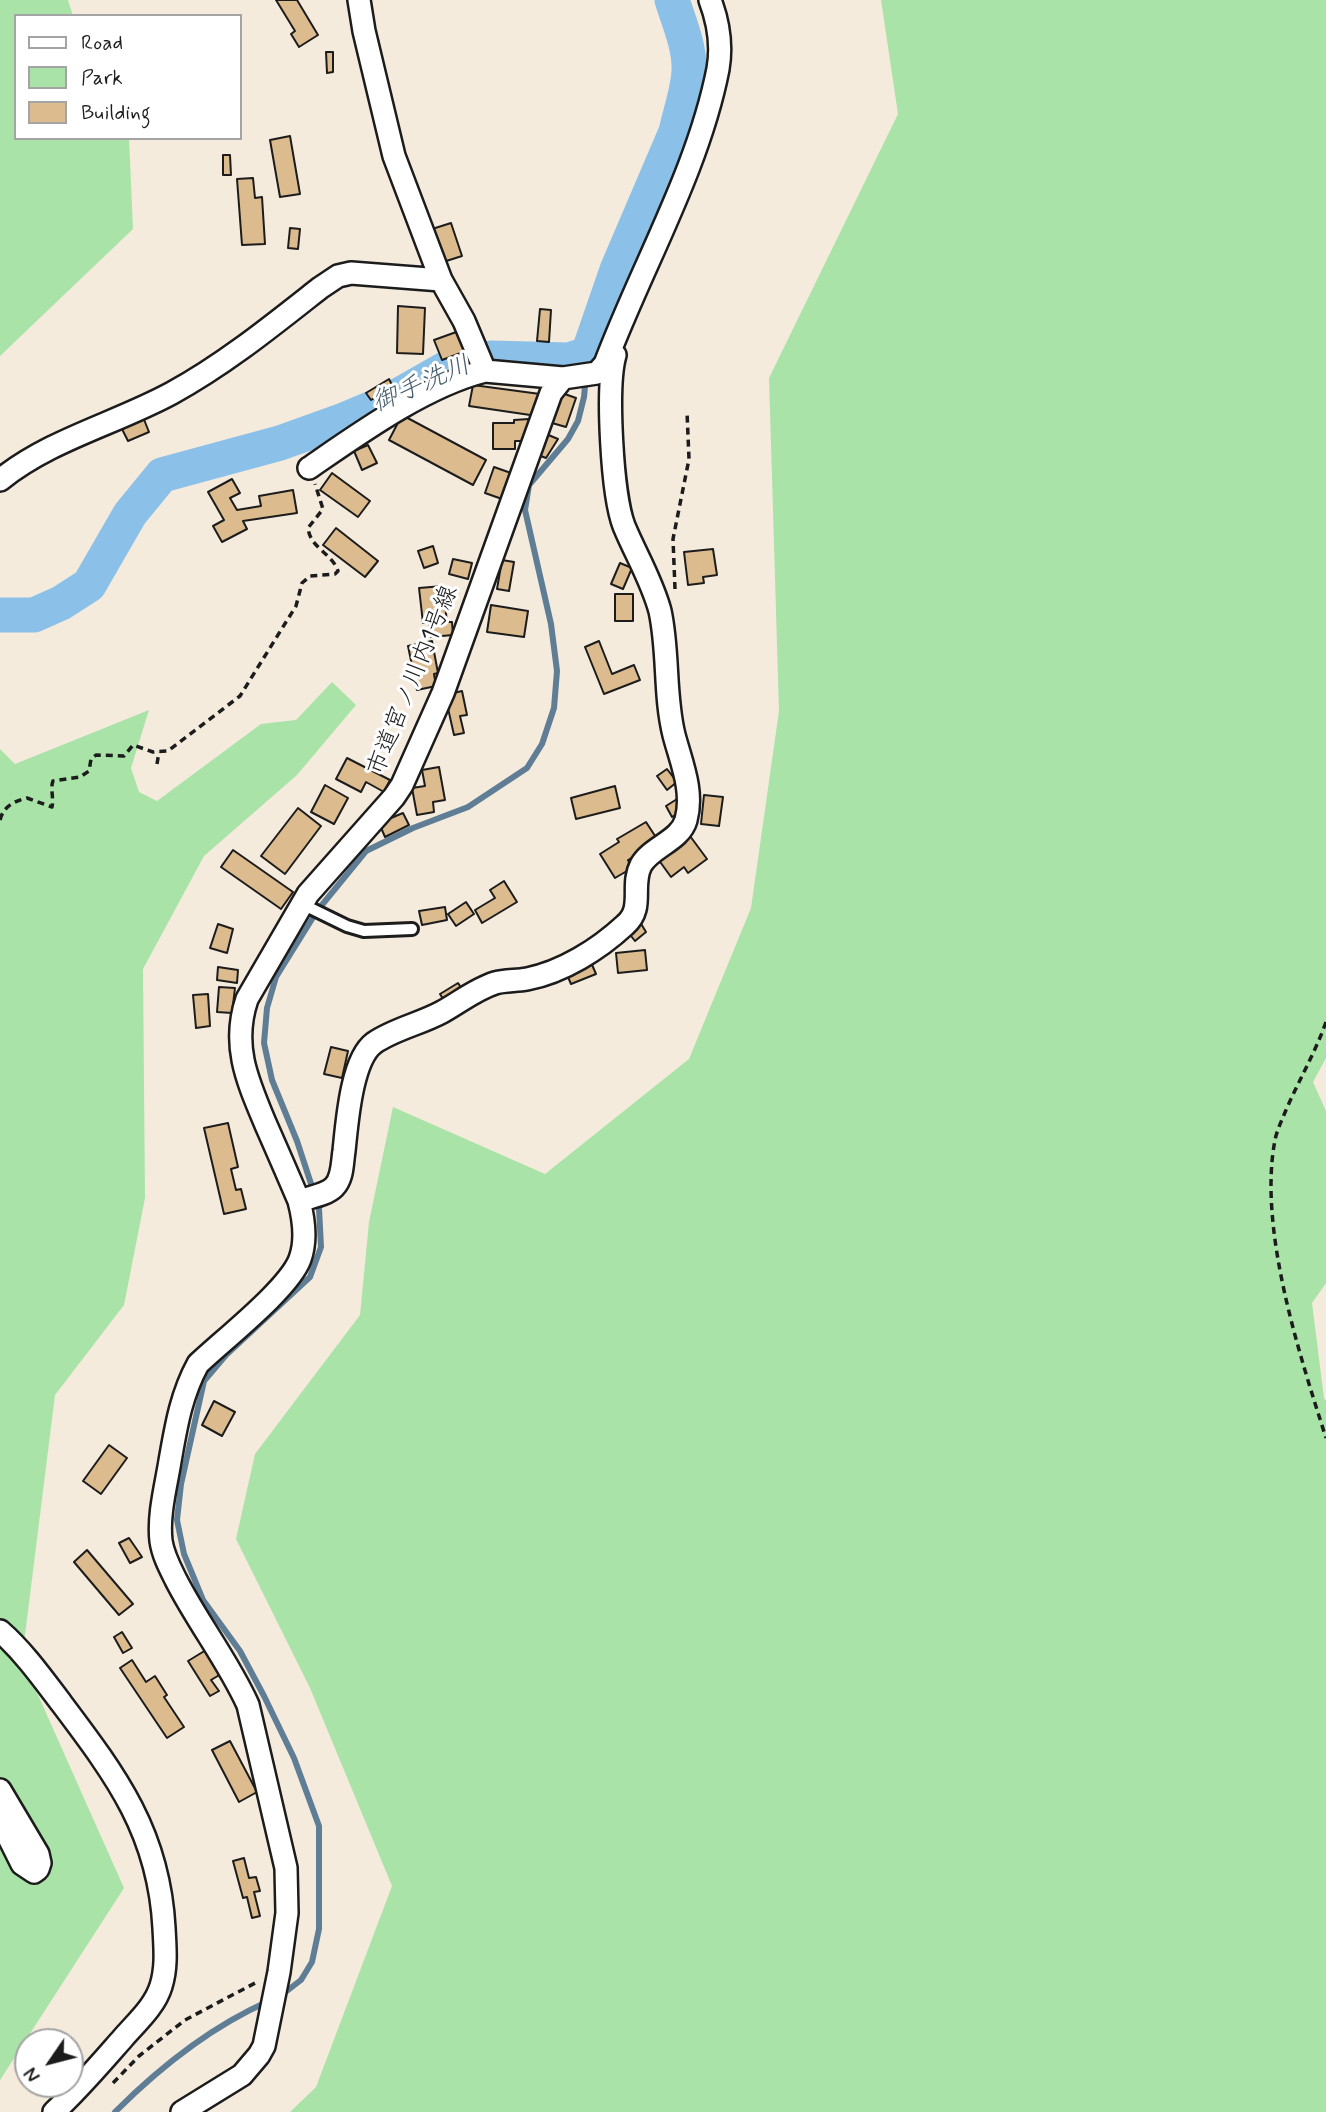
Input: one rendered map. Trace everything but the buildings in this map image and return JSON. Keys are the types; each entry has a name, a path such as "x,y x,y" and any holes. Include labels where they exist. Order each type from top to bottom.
{"street":[{"path":"359,0 394,156 441,280 482,364"},
{"name":"市道宮ノ川内1号線","path":"182,2112 230,2083 253,2064 264,2046 287,1913 286,1868 254,1727 236,1681 184,1595 169,1566 160,1539 171,1455 188,1381 198,1364 280,1288 296,1268 304,1236 303,1218 309,1198 247,1082 243,1067 240,1037 247,999 319,880 402,785 443,693 551,393 575,376 600,371 605,364 677,197 708,105 718,68 719,49 718,28 710,0"},
{"path":"0,480 31,459 69,439 171,394 207,372 338,276 368,273 441,280"},
{"path":"309,1198 337,1184 341,1173 352,1092 364,1053 373,1044 411,1024 441,1013 484,987 550,972 602,944 634,917 637,909 636,879 644,860 682,828 686,820 688,790 683,759 674,735 660,611 624,526 616,492 611,374 624,318"},
{"path":"309,468 379,422 482,364 575,376"},
{"path":"0,1631 28,1659 108,1767 133,1808 152,1852 163,1905 166,1960 161,1988 150,2007 54,2112"},
{"path":"0,1790 38,1854 40,1863 34,1872 22,1864 0,1820"}],"lane":[{"path":"305,906 364,930 412,929"}],"path":[{"path":"676,601 673,539 689,460 687,412"},
{"path":"0,820 2,813 10,805 27,798 52,807 53,781 80,777 89,771 91,758 96,755 124,755 132,745 153,752 167,751 240,696 296,606 302,583 310,576 335,574 338,570 309,535 308,528 323,509 309,468"},
{"path":"158,764 159,752"},
{"path":"1326,1022 1317,1048 1298,1081 1275,1138 1270,1181 1277,1258 1308,1381 1326,1438"},
{"path":"113,2083 139,2056 185,2020 223,1998 277,1980"}],"green space":[{"path":"0,0 68,0 72,14 14,14 14,140 129,140 133,229 0,356"},
{"path":"881,0 1326,0 1326,1058 1313,1082 1326,1111 1326,1283 1312,1303 1326,1401 1326,2112 290,2112 316,2087 392,1886 310,1688 236,1539 255,1454 360,1315 369,1222 393,1107 545,1174 689,1059 751,908 779,711 769,378 898,114"},
{"path":"332,682 356,705 297,775 204,856 143,969 145,1198 124,1305 55,1395 22,1659 124,1888 34,2028 14,2028 14,2058 0,2080 0,749 15,764 149,710 131,768 139,792 157,801 261,724 296,720"}],"waterway":[{"name":"御手洗川","path":"0,615 34,615 61,603 89,585 130,514 162,475 280,443 344,420 387,402 445,369 491,358 569,360 588,354 617,270 676,132 686,94 688,53 672,0"},
{"path":"279,1997 301,1980 312,1962 319,1929 319,1826 294,1758 264,1696 240,1651 203,1600 184,1554 177,1520 181,1484 204,1381 226,1355 310,1277 321,1247 319,1208 297,1141 272,1080 264,1043 267,1008 276,977 317,911 366,851 413,828 468,807 527,768 542,744 554,708 557,671 551,624 525,510 529,485 568,439 578,421 584,397 588,354"},
{"path":"115,2112 187,2049 226,2023 269,2001"}]}
